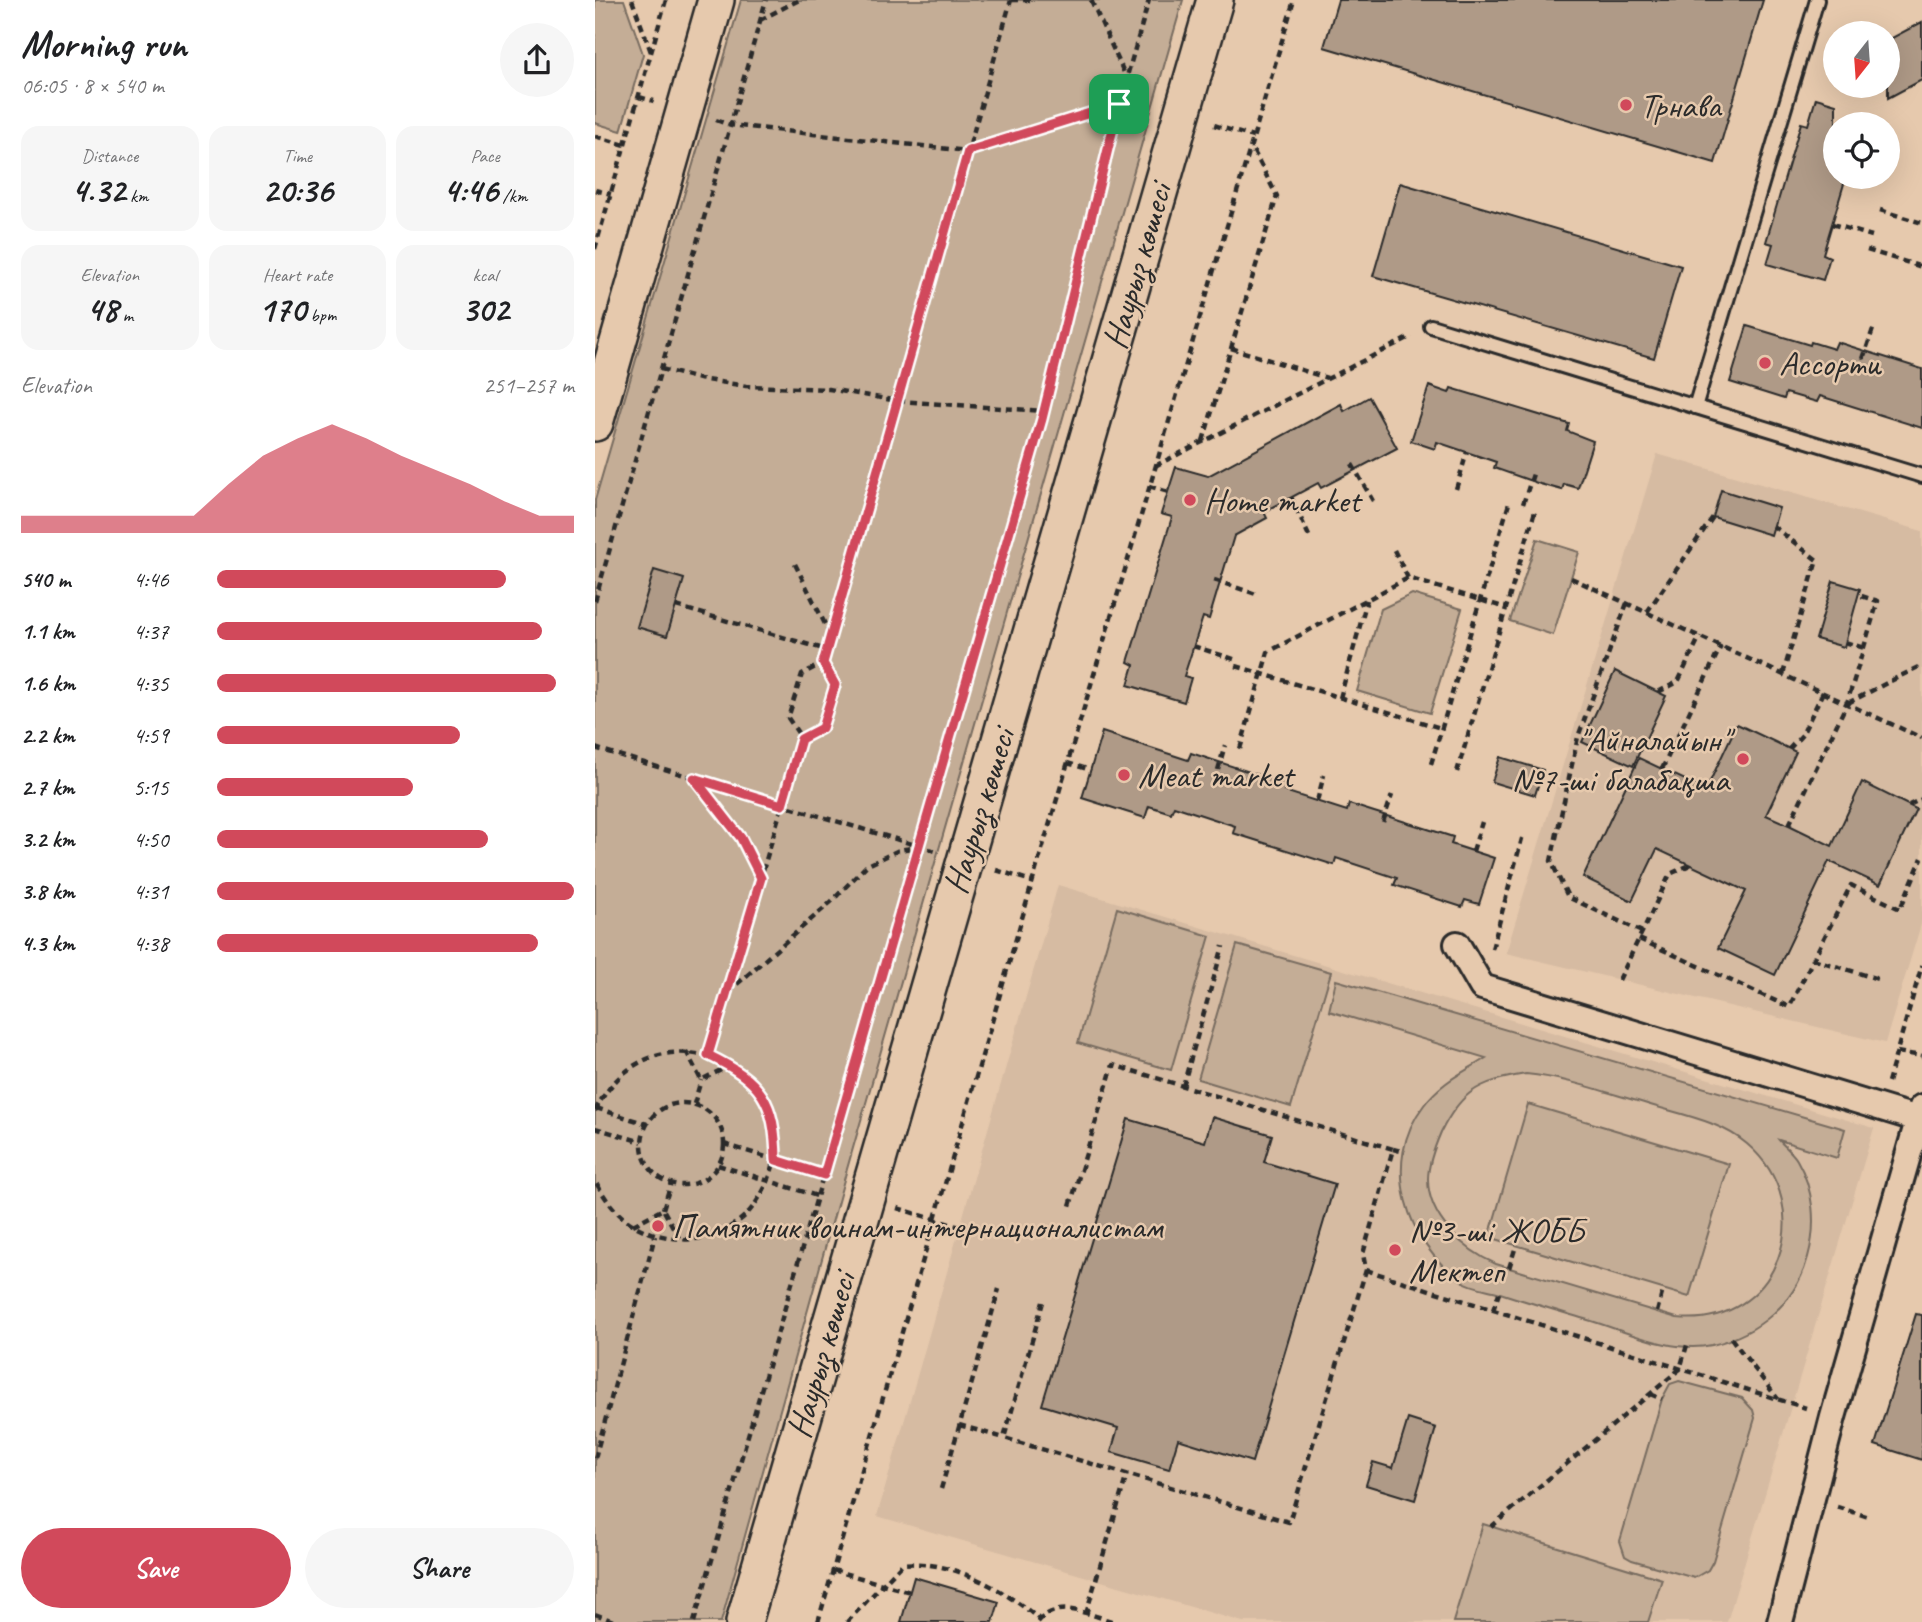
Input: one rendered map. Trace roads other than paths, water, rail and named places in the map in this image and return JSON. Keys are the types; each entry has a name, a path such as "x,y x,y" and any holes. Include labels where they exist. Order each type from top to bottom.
{"street":[{"path":"595,423 716,0"},
{"name":"Наурыз көшесі","path":"744,1622 1215,0"},
{"path":"1457,944 1482,988 1881,1106 1920,1113 1833,1417 1780,1622"}],"lane":[{"path":"1695,407 1817,0"},
{"path":"1431,326 1922,476"}],"place":[{"name":"Трнава","path":"1626,105"},
{"name":"Ассорти","path":"1765,363"},
{"name":"Home market","path":"1190,500"},
{"name":"\"Айналайын\" №7-ші балабақша","path":"1743,759"},
{"name":"Meat market","path":"1124,775"},
{"name":"Памятник воинам-интернационалистам","path":"658,1226"},
{"name":"№3-ші ЖОББ Мектеп","path":"1395,1250"}]}
